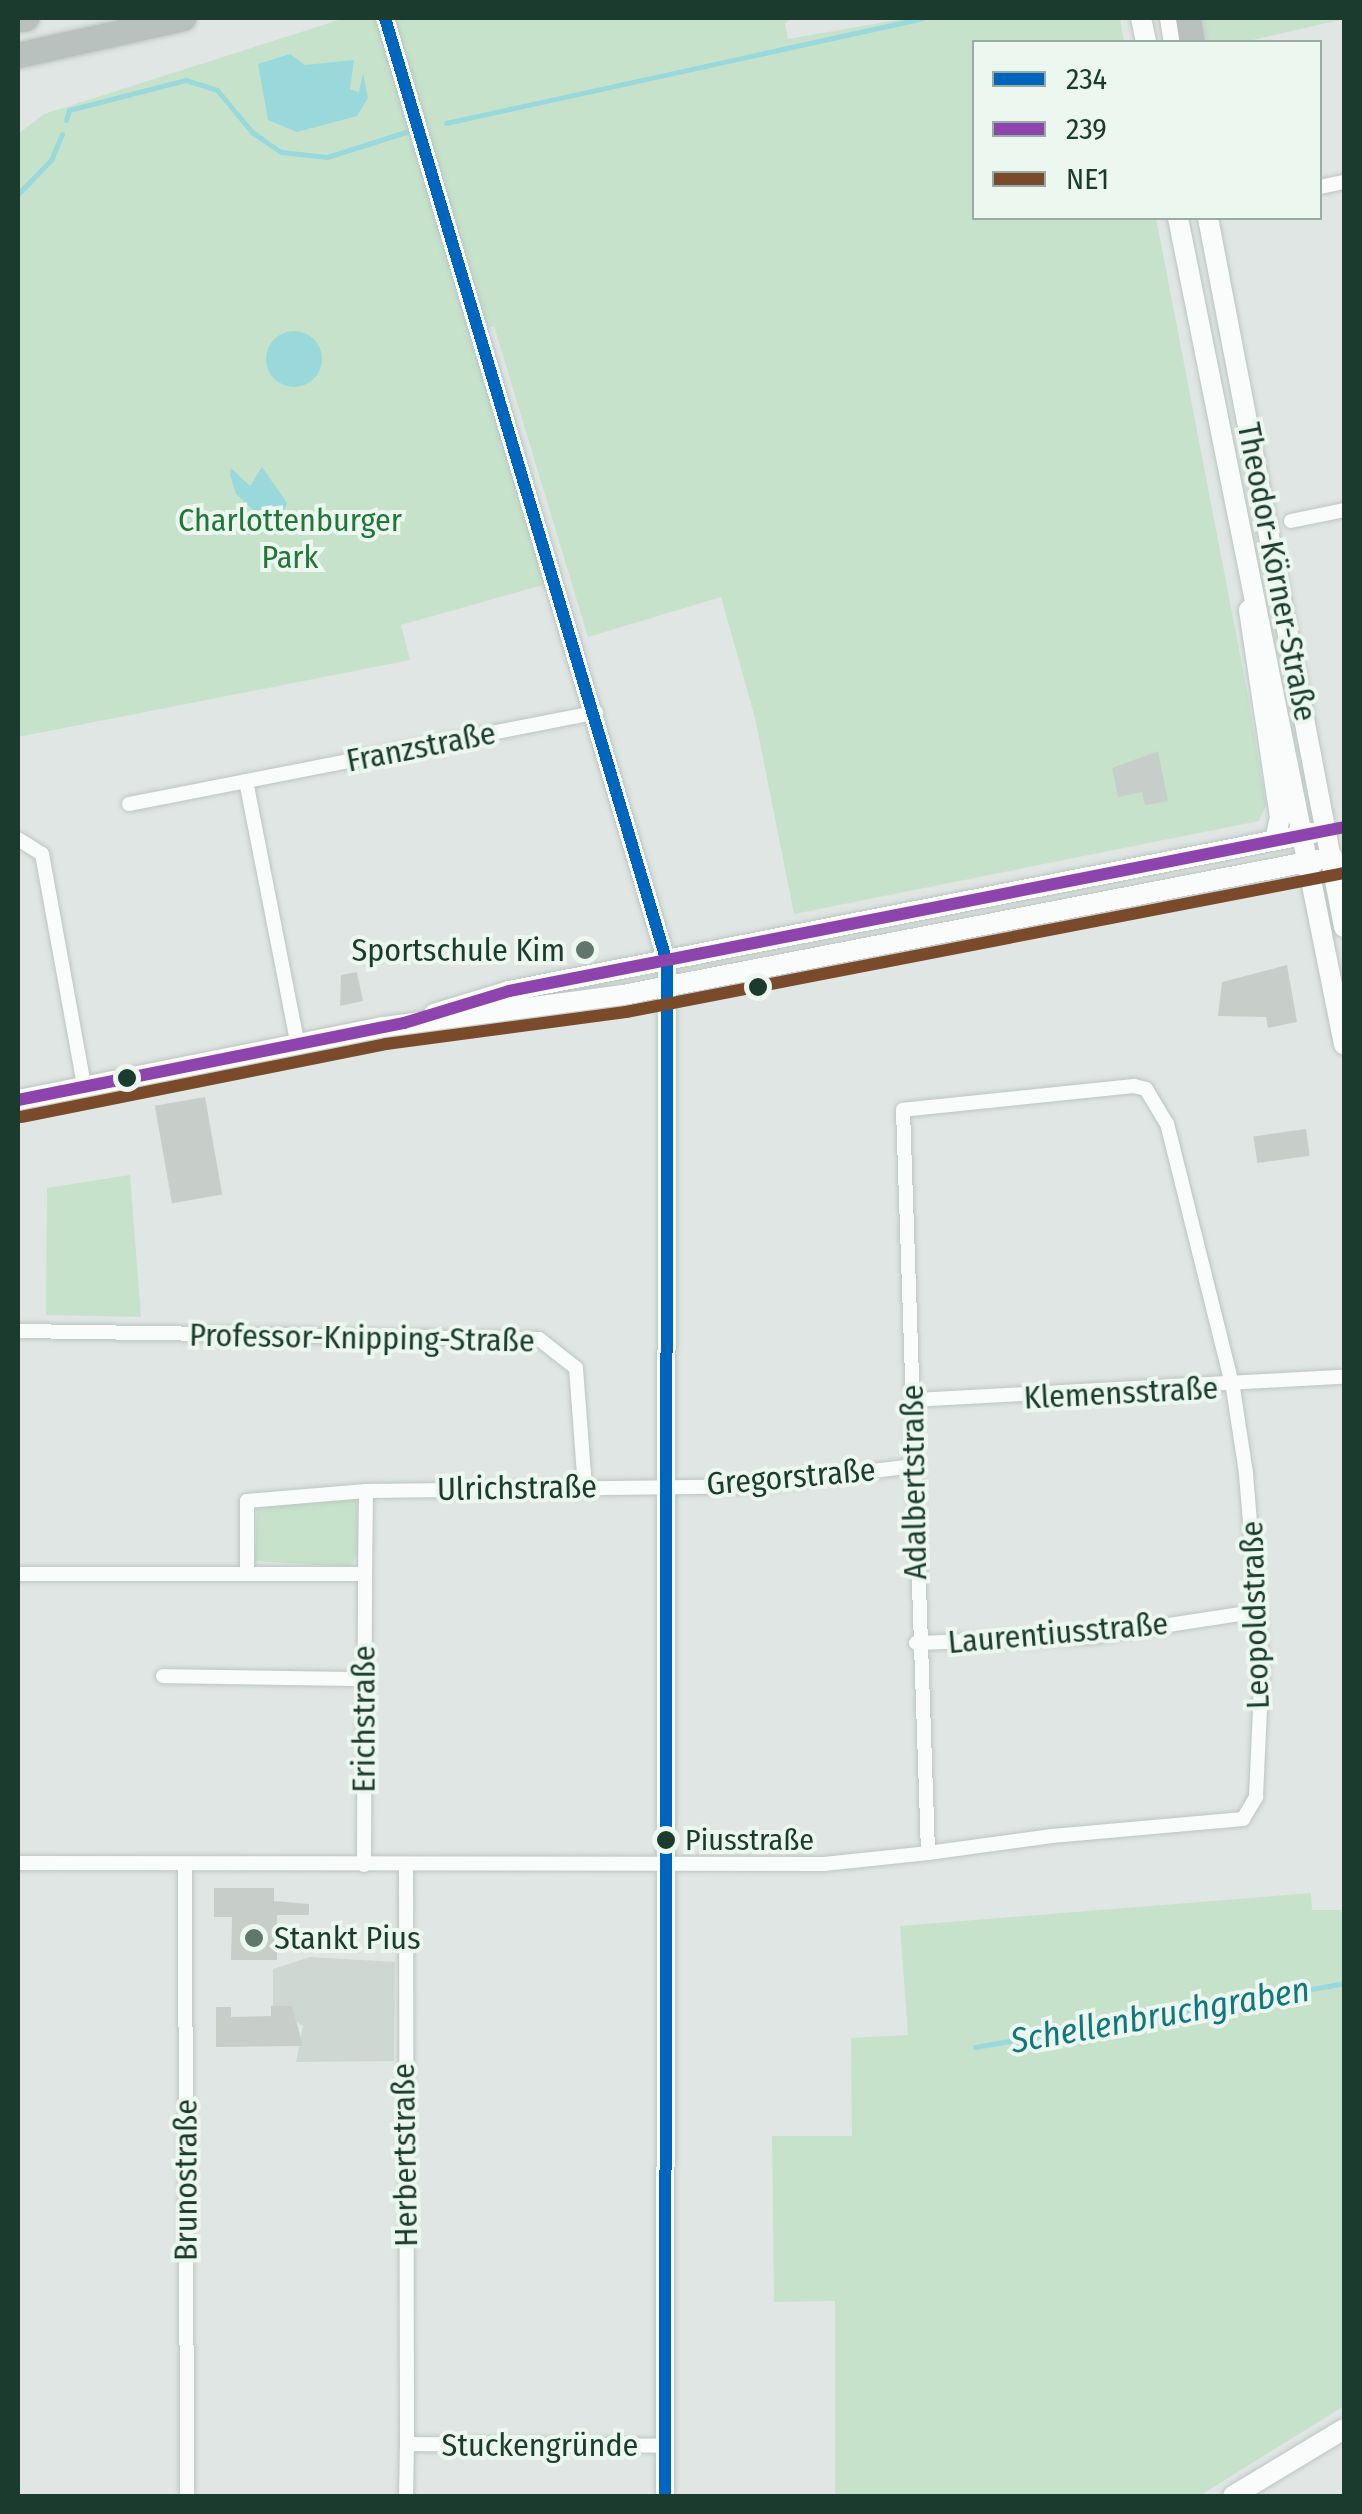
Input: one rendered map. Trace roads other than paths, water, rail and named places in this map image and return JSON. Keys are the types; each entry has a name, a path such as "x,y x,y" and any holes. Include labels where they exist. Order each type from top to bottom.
{"highway":[{"path":"18,20 26,18"},
{"path":"18,55 182,18"}],"main road":[{"name":"Theodor-Körner-Straße","path":"1178,220 1244,544 1326,830"},
{"name":"Theodor-Körner-Straße","path":"1208,220 1344,927"},
{"name":"Theodor-Körner-Straße","path":"1244,544 1254,671 1280,817 1275,840"},
{"path":"18,1100 404,1023 509,991 1326,830"},
{"name":"Theodor-Körner-Straße","path":"1330,858 1344,1044"},
{"path":"404,1023 476,1019 667,986 1330,858"},
{"path":"1233,2496 1344,2429"}],"street":[{"path":"384,18 596,712 667,962 665,2496"},
{"path":"1290,521 1344,510"},
{"name":"Franzstraße","path":"129,804 596,712"},
{"path":"246,781 297,1042"},
{"path":"18,839 42,854 84,1085"},
{"name":"Leopoldstraße","path":"666,1866 928,1854 1243,1818 1256,1797 1259,1611 1233,1388 1167,1124 1146,1090 1078,1089 902,1110"},
{"name":"Adalbertstraße","path":"902,1110 913,1400 916,1643 928,1854"},
{"name":"Professor-Knipping-Straße","path":"18,1331 539,1339 576,1368 584,1487"},
{"name":"Klemensstraße","path":"913,1400 1233,1388 1339,1375"},
{"name":"Gregorstraße","path":"668,1485 751,1486 914,1466"},
{"name":"Ulrichstraße","path":"247,1574 247,1501 366,1491 668,1485"},
{"path":"18,1574 365,1574 366,1491"},
{"name":"Erichstraße","path":"364,1865 365,1574"},
{"name":"Laurentiusstraße","path":"916,1643 1090,1637 1259,1611"},
{"path":"163,1676 362,1679"},
{"path":"18,1862 666,1866"},
{"name":"Brunostraße","path":"185,1864 187,2496"},
{"name":"Herbertstraße","path":"406,1865 407,2444"},
{"name":"Stuckengründe","path":"406,2496 407,2444 665,2446"}],"water":[{"path":"290,54 305,65 354,60 350,89 359,92 363,73 368,98 357,116 297,132 268,120 258,64"},
{"path":"294,331 314,339 322,359 314,379 294,387 274,379 266,359 274,339"},
{"path":"262,467 287,503 281,520 267,523 236,494 231,468 250,486"}],"waterway":[{"path":"446,123 923,18"},
{"path":"66,120 69,110 186,80 217,90 252,132 281,152 327,157 409,131"},
{"path":"18,194 51,160 62,134"},
{"name":"Schellenbruchgraben","path":"975,2047 1344,1983"}],"place":[{"name":"Sportschule Kim","path":"585,950"},
{"name":"Piusstraße","path":"666,1840"},
{"name":"Stankt Pius","path":"254,1938"}],"park label":[{"name":"Charlottenburger Park","path":"290,540"}]}
